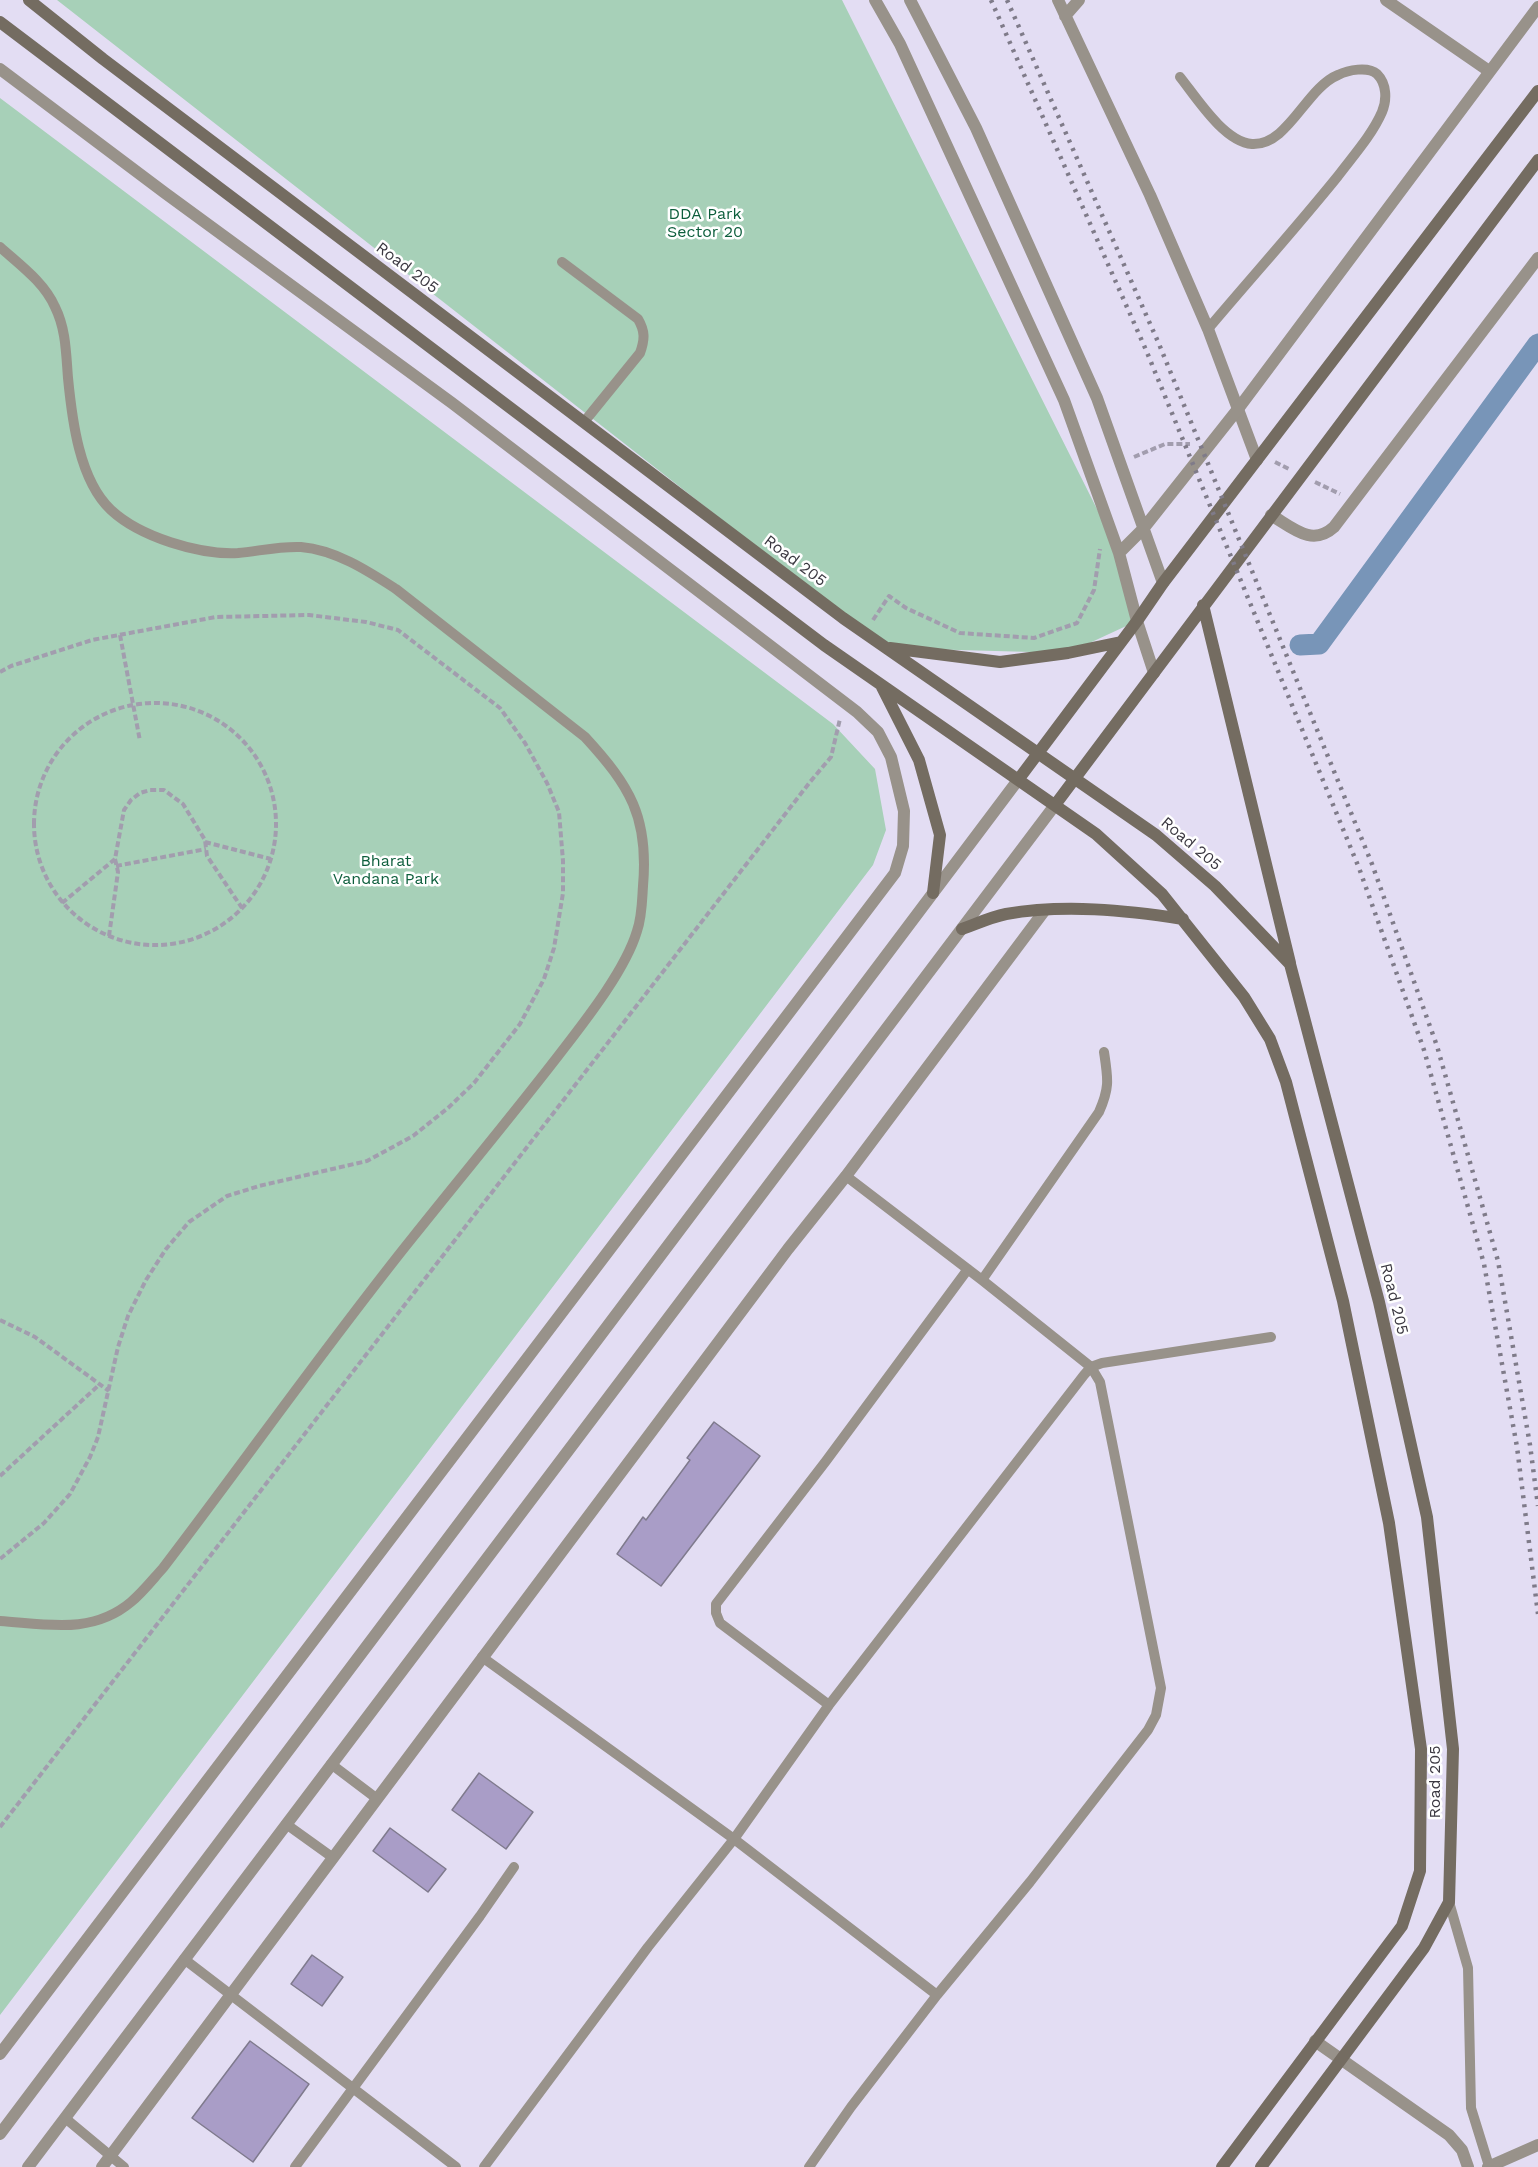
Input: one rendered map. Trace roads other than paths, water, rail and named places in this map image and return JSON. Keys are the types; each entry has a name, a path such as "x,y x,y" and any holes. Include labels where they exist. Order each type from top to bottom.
{"main road":[{"name":"Road 205","path":"29,0 103,59 865,633 1156,835 1207,879 1290,964 1379,1302 1427,1517 1453,1749 1449,1902 1424,1948 1261,2167"},
{"name":"Road 205","path":"0,22 824,645 1096,834 1162,894 1244,997 1270,1039 1286,1082 1343,1301 1389,1523 1421,1749 1420,1870 1402,1926 1222,2167"},
{"path":"1018,780 1162,584 1538,91"},
{"path":"1055,805 1538,160"},
{"path":"1203,605 1290,964"},
{"path":"886,648 1000,662 1068,653 1121,642"},
{"path":"881,684 919,760 940,835 933,893"},
{"path":"962,929 1004,914 1045,910 1134,911 1183,919"}],"street":[{"path":"875,0 905,55 1064,400 1119,553 1154,673"},
{"path":"910,0 976,128 1097,398 1162,584"},
{"path":"1058,0 1150,195 1208,329 1259,457"},
{"path":"1065,16 1079,0"},
{"path":"1388,1 1489,71"},
{"path":"1119,553 1143,529 1238,409 1538,7"},
{"path":"0,69 174,200 452,403 835,696 878,732 891,757 904,811 903,846 895,873 0,2054"},
{"path":"1271,515 1305,535 1317,537 1328,533 1335,527 1538,258"},
{"path":"0,2134 1018,780"},
{"path":"28,2167 1055,805"},
{"path":"102,2167 780,1258 846,1176 1045,910"},
{"path":"1316,2042 1449,2135 1462,2150 1468,2167"},
{"path":"1489,2167 1538,2145"}],"lane":[{"path":"1180,77 1219,125 1250,144 1265,143 1282,131 1319,87 1338,75 1359,69 1374,71 1382,79 1386,92 1382,111 1360,147 1325,192 1208,329"},
{"path":"0,247 34,278 55,306 65,332 70,398 79,450 93,484 109,508 126,522 184,546 211,552 237,553 303,547 329,554 364,568 396,589 585,736 627,789 638,815 645,867 638,931 628,954 596,1006 393,1262 163,1568 131,1602 107,1618 80,1626 0,1621"},
{"path":"562,262 638,319 644,329 644,341 640,353 584,423"},
{"path":"982,1280 1099,1112 1107,1094 1108,1081 1104,1052"},
{"path":"809,2167 851,2107 937,1995 1030,1882 1148,1730 1156,1715 1161,1688 1100,1382 1091,1367 846,1176"},
{"path":"829,1705 720,1623 716,1613 716,1604 826,1461 968,1269"},
{"path":"484,2167 641,1957 734,1839 829,1705 1091,1367 1102,1363 1271,1338"},
{"path":"482,1657 734,1839 937,1995"},
{"path":"331,1764 376,1798"},
{"path":"286,1824 332,1857"},
{"path":"295,2167 514,1867"},
{"path":"1449,1902 1468,1968 1471,2108 1489,2167"},
{"path":"184,1959 456,2167"},
{"path":"65,2118 124,2167"}],"waterway":[{"path":"1300,645 1319,644 1538,344"}],"railway":[{"path":"991,0 1146,350 1359,868 1424,1050 1484,1264 1517,1447 1538,1614"},
{"path":"1007,0 1159,344 1372,864 1437,1046 1498,1261 1530,1445 1538,1506"}],"park label":[{"name":"DDA Park Sector 20","path":"705,223"},
{"name":"Bharat Vandana Park","path":"386,870"}]}
